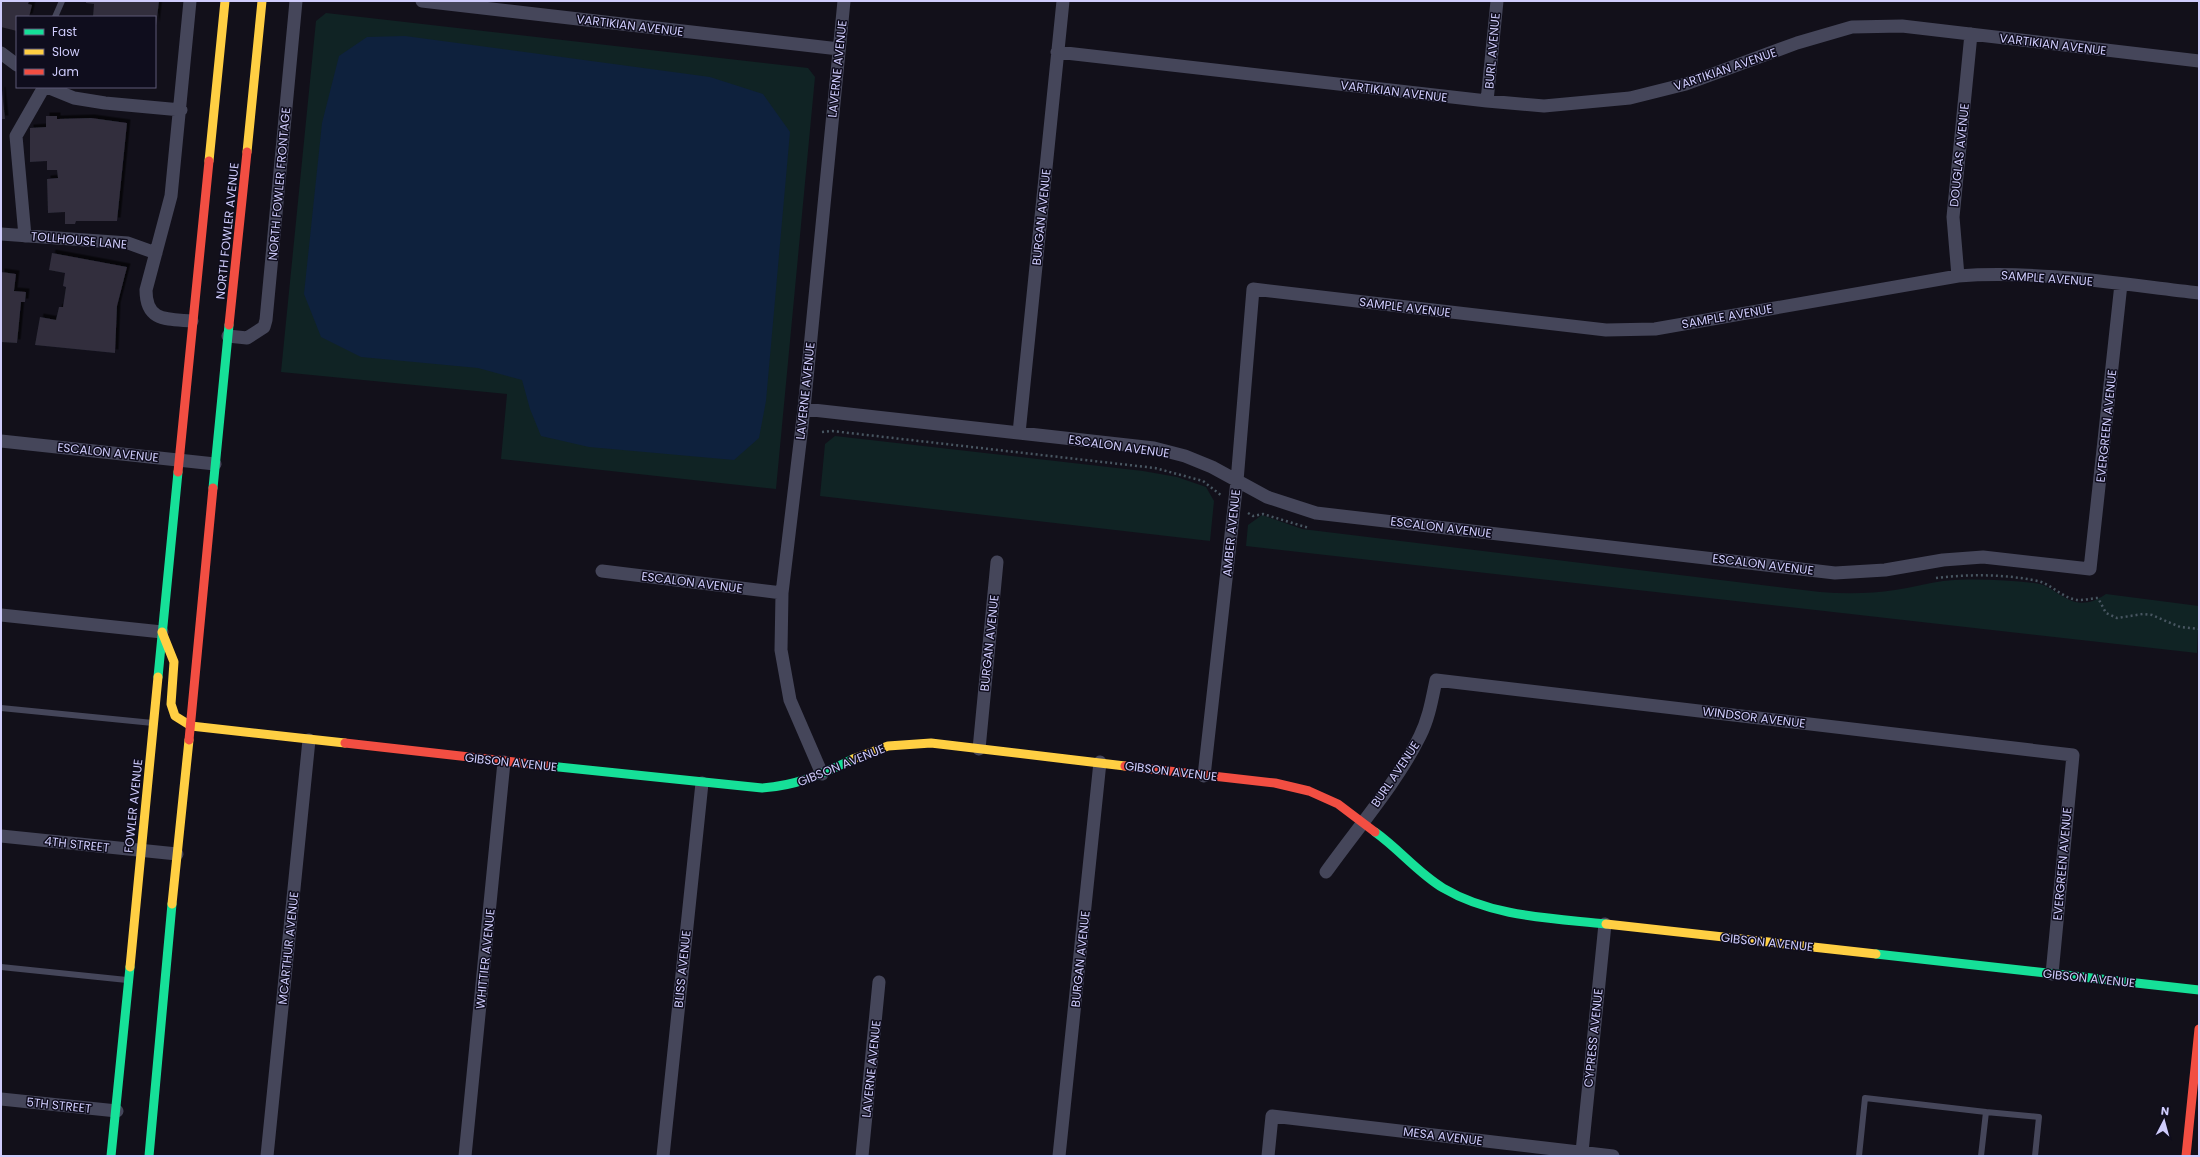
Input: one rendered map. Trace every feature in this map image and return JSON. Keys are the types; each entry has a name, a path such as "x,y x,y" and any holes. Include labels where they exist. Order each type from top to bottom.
{"main road":[{"name":"NORTH FOWLER AVENUE","path":"180,459 192,321 225,1"},
{"name":"NORTH FOWLER AVENUE","path":"215,464 262,1"},
{"name":"FOWLER AVENUE","path":"111,1156 117,1111 128,980 180,459"},
{"path":"149,1156 215,464"},
{"path":"162,632 174,662 171,704 175,716 191,726"},
{"name":"GIBSON AVENUE","path":"191,726 504,762 702,783 772,788 794,784 822,774 881,747 904,744 931,744 1275,783 1309,791 1338,804 1363,821 1443,888 1480,905 1520,915 2199,990"},
{"path":"2186,1156 2199,1029"}],"street":[{"path":"190,1 181,110 171,196 146,290 146,301 150,311 160,317 192,321"},
{"name":"NORTH FOWLER FRONTAGE","path":"228,336 247,338 264,327 266,320 296,1"},
{"name":"VARTIKIAN AVENUE","path":"422,1 839,49"},
{"name":"LAVERNE AVENUE","path":"822,774 790,700 781,650 782,593 804,409 844,1"},
{"name":"BURGAN AVENUE","path":"1019,433 1063,1"},
{"name":"BURL AVENUE","path":"1487,101 1497,1"},
{"name":"VARTIKIAN AVENUE","path":"1058,52 1487,101 1544,106 1630,98 1686,84 1797,42 1852,27 1902,26 2199,61"},
{"name":"DOUGLAS AVENUE","path":"1958,276 1953,217 1971,34"},
{"path":"1,53 16,64"},
{"name":"TOLLHOUSE LANE","path":"25,236 16,136 44,88"},
{"name":"TOLLHOUSE LANE","path":"48,88 74,98 97,102 181,110"},
{"name":"TOLLHOUSE LANE","path":"1,234 128,243 156,252"},
{"name":"SAMPLE AVENUE","path":"1253,289 1606,330 1655,329 1958,276 1989,274 2034,276 2199,293"},
{"name":"EVERGREEN AVENUE","path":"2090,569 2121,284"},
{"name":"AMBER AVENUE","path":"1204,776 1237,481 1253,289"},
{"name":"ESCALON AVENUE","path":"804,409 1154,448 1199,461 1267,497 1316,513 1835,573 1885,570 1943,560 1983,557 2090,569"},
{"name":"ESCALON AVENUE","path":"1,440 215,464"},
{"name":"BURGAN AVENUE","path":"978,749 997,562"},
{"name":"ESCALON AVENUE","path":"602,571 782,593"},
{"path":"1,615 162,632"},
{"name":"BURL AVENUE","path":"1363,821 1405,763 1420,735 1430,708 1436,680"},
{"name":"WINDSOR AVENUE","path":"1436,680 2073,755"},
{"name":"MCARTHUR AVENUE","path":"267,1156 310,740"},
{"name":"EVERGREEN AVENUE","path":"2052,974 2073,755"},
{"name":"WHITTIER AVENUE","path":"465,1156 504,762"},
{"name":"BURGAN AVENUE","path":"1059,1156 1100,762"},
{"name":"BLISS AVENUE","path":"663,1156 702,783"},
{"path":"1326,872 1363,821"},
{"name":"4TH STREET","path":"1,836 177,854"},
{"name":"CYPRESS AVENUE","path":"1582,1152 1604,924"},
{"name":"LAVERNE AVENUE","path":"862,1156 879,982"},
{"name":"5TH STREET","path":"1,1099 117,1111"},
{"name":"MESA AVENUE","path":"1268,1156 1272,1116 1613,1156"}],"lane":[{"path":"55,16 62,1"},
{"path":"1,708 154,723"},
{"path":"1,967 128,980"},
{"path":"1858,1156 1865,1098 2039,1118 2035,1156"},
{"path":"1981,1156 1986,1112"}],"green space":[{"path":"326,13 808,68 815,77 776,489 501,459 507,394 281,372 316,21"},
{"path":"835,436 1143,471 1177,477 1206,487 1214,501 1210,541 820,496 825,444"},
{"path":"1262,515 1302,529 1820,592 1876,592 1943,581 1988,580 2043,585 2074,602 2084,603 2106,594 2199,606 2197,653 1246,546 1248,525"}],"water":[{"path":"405,36 710,77 763,94 790,132 766,401 759,438 734,460 589,447 541,436 530,409 522,380 478,368 361,357 321,337 304,294 322,123 339,56 367,37"}],"building":[{"path":"1,1 29,1 28,4 32,5 29,16 16,16 16,31 1,27"},
{"path":"86,1 159,1 156,26 156,16 93,16 94,4 86,3"},
{"path":"2,90 5,119 1,119"},
{"path":"46,116 57,116 57,119 91,118 127,123 117,221 76,221 75,224 65,224 65,212 48,213 47,179 58,178 57,170 47,170 47,161 30,162 30,128 46,127"},
{"path":"52,253 127,267 117,306 115,353 35,345 40,317 56,320 59,307 63,307 66,287 63,286 65,273 49,270"},
{"path":"1,272 16,274 14,291 26,292 25,302 21,302 17,343 1,342"}],"traffic: fast":[{"path":"213,488 229,325"},
{"path":"158,677 178,472"},
{"path":"549,766 762,788 797,782 831,770 853,759"},
{"path":"1375,832 1434,882 1462,898 1502,911 1522,915 1606,924"},
{"path":"149,1156 172,904"},
{"path":"1876,954 2199,990"},
{"path":"111,1156 130,967"}],"traffic: slow":[{"path":"209,161 225,1"},
{"path":"247,152 262,1"},
{"path":"162,632 174,662 171,704 175,716 191,726 345,743"},
{"path":"130,967 158,677"},
{"path":"172,904 189,740"},
{"path":"853,759 888,746 931,743 1125,766"},
{"path":"1606,924 1876,954"}],"traffic: jam":[{"path":"229,325 247,152"},
{"path":"178,472 209,161"},
{"path":"189,740 213,488"},
{"path":"345,743 549,766"},
{"path":"1125,766 1275,783 1309,791 1338,804 1375,832"},
{"path":"2186,1156 2199,1029"}]}
